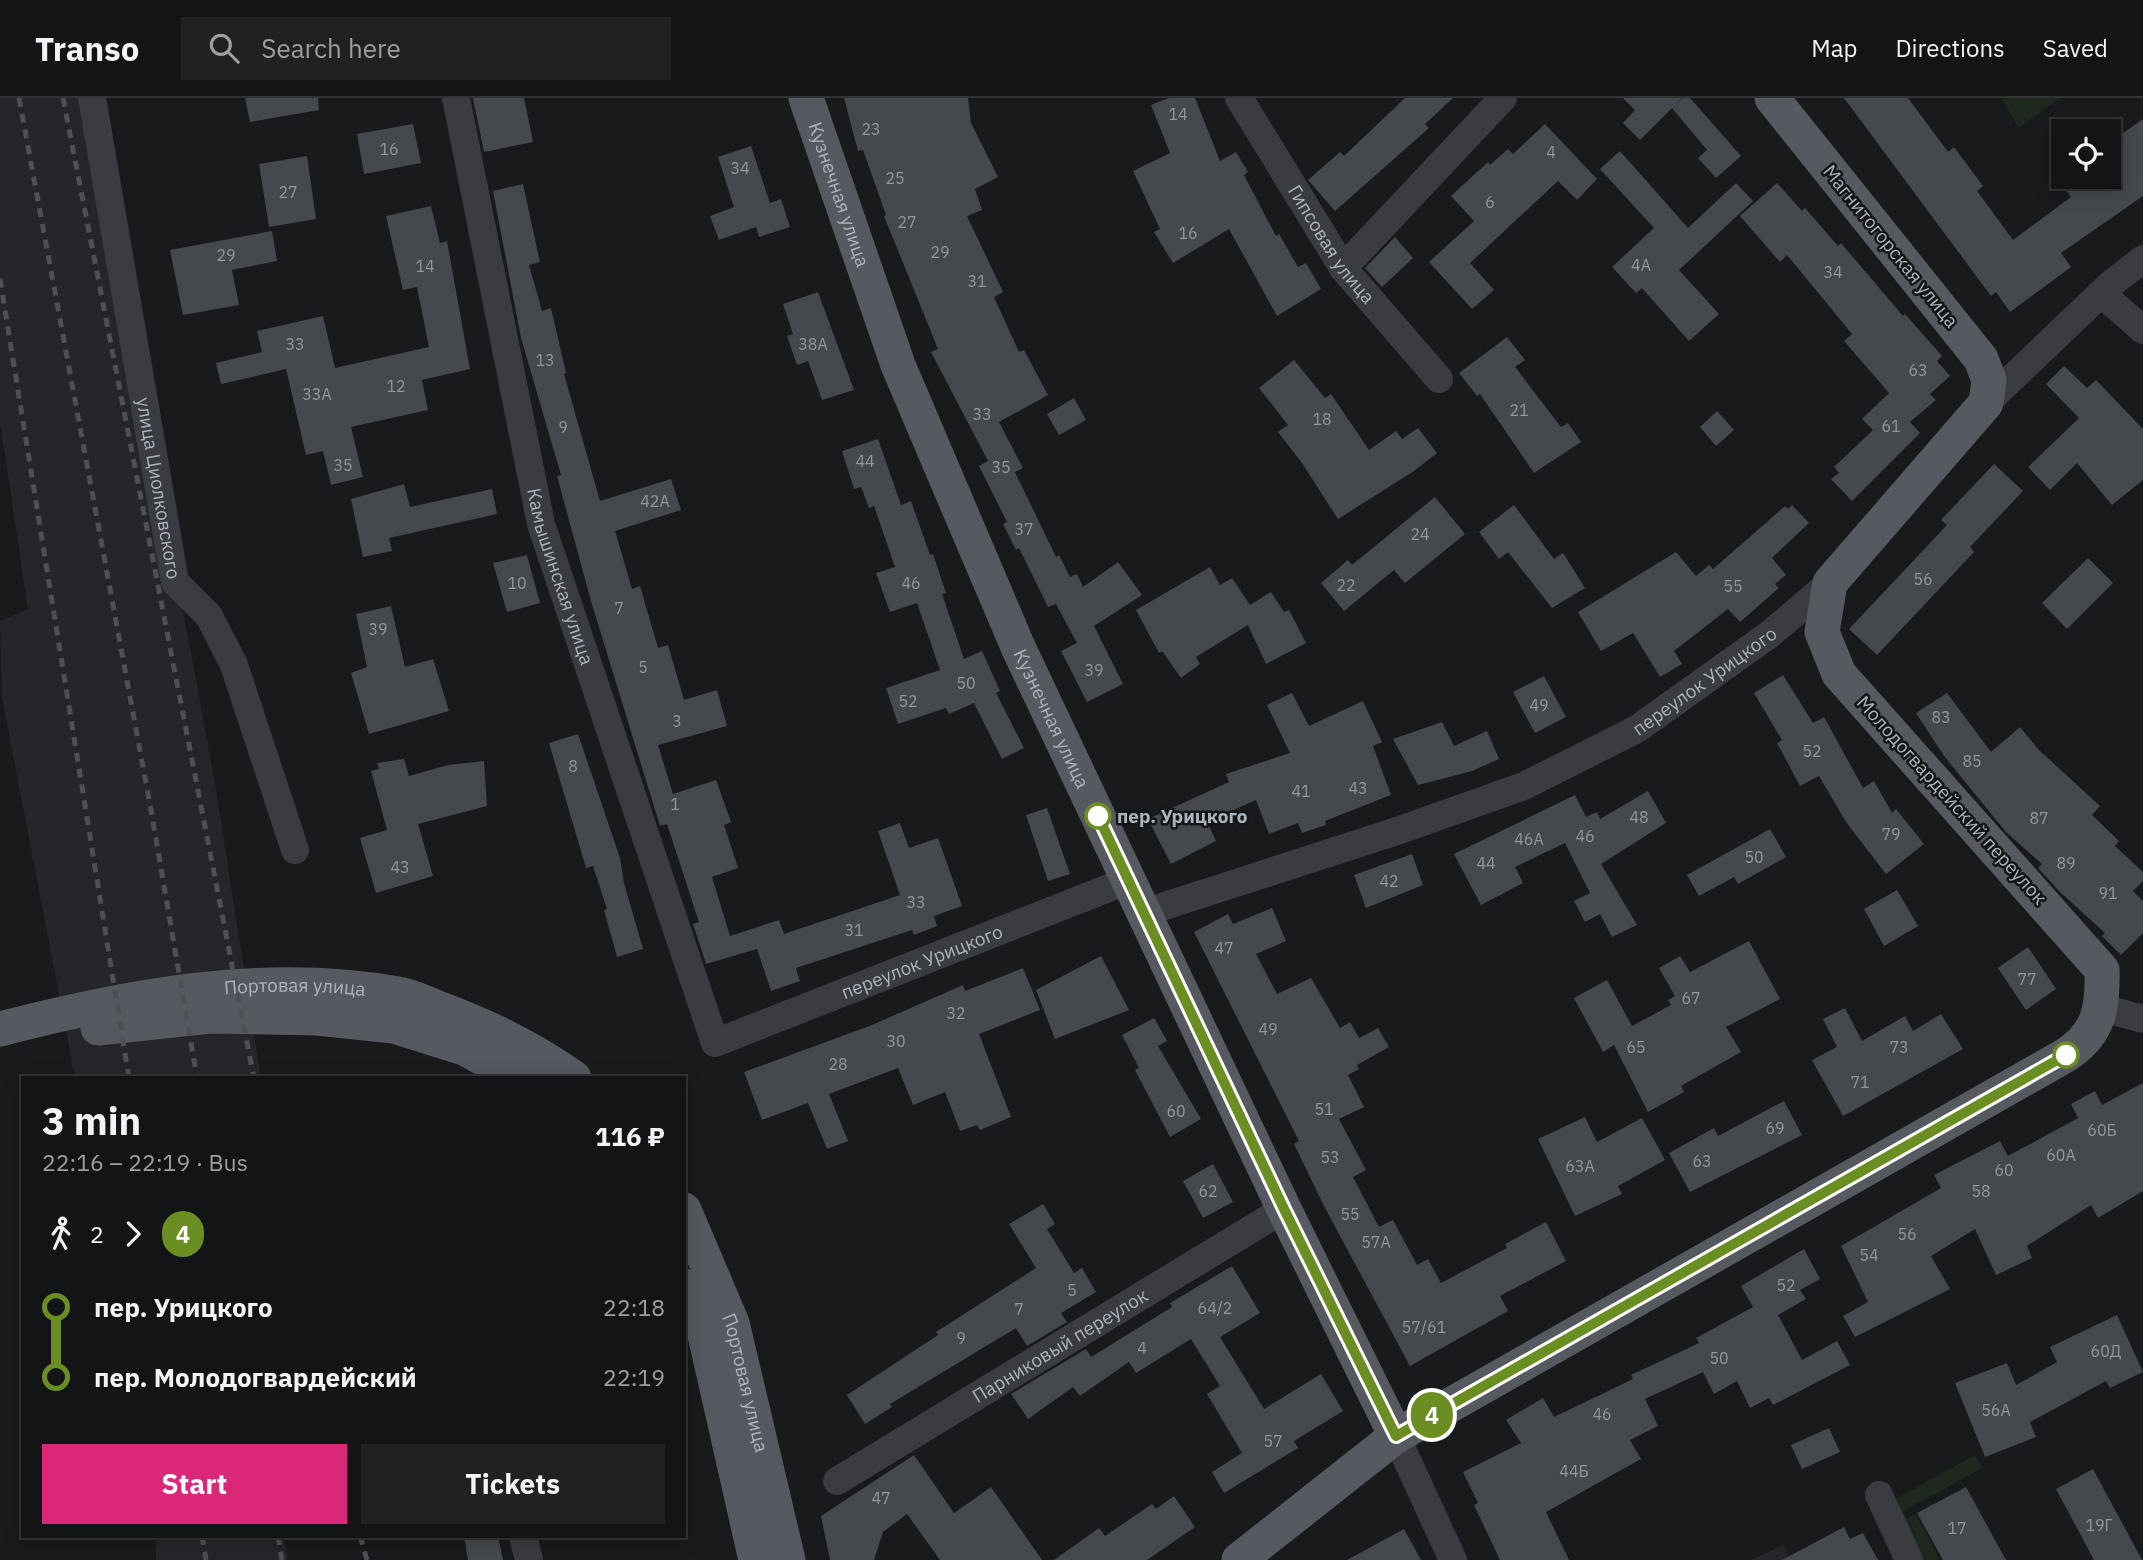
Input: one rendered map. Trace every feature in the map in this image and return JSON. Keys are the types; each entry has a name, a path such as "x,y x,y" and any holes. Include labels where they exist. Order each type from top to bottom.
{"main road":[{"name":"Кузнечная улица","path":"806,98 898,365 1018,647 1284,1209 1396,1436"},
{"name":"Магнитогорская улица","path":"1772,98 1981,359 1989,380 1986,403"},
{"name":"переулок Урицкого","path":"1830,583 1986,403"},
{"name":"Молодогвардейский переулок","path":"1830,583 1822,632 1839,674 2102,970 2103,1008"},
{"name":"Портовая улица","path":"0,1029 67,1012 205,988 313,985 400,994 469,1019 536,1051 571,1076"},
{"path":"1239,1560 1396,1436 2066,1055 2080,1046 2103,1008"},
{"name":"Портовая улица","path":"0,1053 73,1031 210,1016 317,1018 394,1026 464,1048 515,1076"},
{"name":"Портовая улица","path":"686,1215 732,1323 788,1560"},
{"name":"Портовая улица","path":"686,1291 705,1335 757,1560"}],"street":[{"name":"улица Циолковского","path":"92,98 175,582 209,616 234,665 295,850"},
{"name":"Камышинская улица","path":"456,98 541,524 715,1043"},
{"name":"Гипсовая улица","path":"1239,98 1343,268 1439,379"},
{"path":"1343,268 1503,98"},
{"name":"переулок Урицкого","path":"1986,403 2143,259"},
{"path":"2102,294 2143,330"},
{"name":"переулок Урицкого","path":"1143,913 1397,831 1524,786 1637,729 1770,634 1830,583"},
{"name":"переулок Урицкого","path":"715,1043 1129,880"},
{"path":"2103,1008 2143,1018"},
{"name":"Парниковый переулок","path":"837,1481 1284,1209"},
{"path":"1396,1436 1453,1560"},
{"path":"1879,1495 1909,1560"},
{"path":"524,1538 529,1560"}],"shaded area":[{"path":"0,98 94,98 103,177 215,783 261,1076 75,1076 2,698 0,621 28,609 0,422"},
{"path":"2002,98 2060,98 2018,128"},
{"path":"1975,1455 1982,1468 1897,1515 1890,1502"},
{"path":"1915,1514 1940,1560 1919,1560 1900,1523"},
{"path":"156,1538 284,1538 288,1560 156,1560"},
{"path":"1784,1545 1791,1560 1751,1560"}],"building":[{"path":"245,98 318,98 319,110 250,122"},
{"path":"473,98 524,98 533,142 484,152"},
{"path":"844,98 968,98 971,123 998,177 975,189 982,210 967,216 1003,292 994,297 1019,352 1024,350 1048,395 999,422 1023,468 1015,472 1056,557 1059,555 1070,577 1077,574 1083,587 1118,562 1142,595 1094,626 1123,684 1087,702 1061,651 1077,643 1056,604 1048,607 1019,548 1016,550 1003,524 1007,522 979,466 988,461 931,352 938,349 884,216 886,215 863,150 858,151"},
{"path":"1169,98 1195,98 1220,161 1236,152 1248,172 1244,175 1276,236 1279,234 1298,267 1306,263 1321,289 1277,316 1229,229 1173,263 1154,232 1160,229 1133,171 1170,153 1151,105"},
{"path":"1405,98 1453,98 1425,124 1429,128 1335,211 1308,180 1340,152 1344,156"},
{"path":"1623,98 1682,98 1674,106 1683,98 1690,98 1741,156 1716,178 1698,158 1707,150 1672,108 1640,140 1623,123 1635,110"},
{"path":"1844,98 1908,98 1948,152 1954,147 1983,186 1977,191 2013,240 2071,197 2065,189 2121,189 2121,135 2143,119 2143,196 2061,253 2071,267 2010,312 1996,292 1991,296"},
{"path":"413,124 421,163 364,174 357,134"},
{"path":"1545,124 1597,179 1577,200 1558,181 1470,263 1494,290 1472,309 1429,262 1474,221 1451,196 1488,162 1490,165 1508,149 1513,154"},
{"path":"751,146 770,203 781,199 790,227 759,237 756,227 719,240 710,216 734,207 718,157"},
{"path":"1620,151 1688,228 1736,183 1753,201 1679,270 1719,314 1689,341 1642,288 1636,293 1612,267 1654,228 1600,169"},
{"path":"307,156 316,219 269,227 259,164"},
{"path":"1777,183 1802,211 1805,208 1838,246 1841,243 1903,316 1905,314 1942,356 1937,361 1950,376 1930,394 1936,400 1910,422 1920,433 1852,501 1831,479 1839,473 1834,467 1873,430 1862,419 1889,393 1844,341 1852,334 1787,255 1780,262 1740,216"},
{"path":"523,184 540,262 529,265 542,311 551,308 566,373 564,374 600,501 671,479 681,510 615,531 632,589 640,586 658,648 668,645 684,700 717,690 727,726 658,745 673,794 716,780 731,822 724,825 738,868 712,877 730,936 779,920 784,934 900,895 878,831 900,823 909,848 938,838 962,906 934,916 937,926 914,935 912,930 796,968 800,981 771,991 757,949 706,964 693,924 699,922 667,824 660,826 591,601 557,476 561,475 521,338 493,191"},
{"path":"431,206 440,243 447,241 470,369 422,380 428,410 351,427 363,477 331,485 323,451 306,455 286,369 221,384 216,363 262,352 257,331 323,316 335,368 429,347 417,287 403,290 386,216"},
{"path":"272,231 277,261 232,270 239,305 183,315 170,250"},
{"path":"1395,237 1413,258 1382,287 1365,268"},
{"path":"818,292 854,390 822,400 808,361 797,365 787,336 793,334 783,304"},
{"path":"1507,337 1525,360 1515,367 1561,427 1568,423 1581,442 1534,473 1480,394 1477,396 1459,373"},
{"path":"1294,360 1325,398 1331,394 1369,450 1396,431 1402,439 1418,428 1437,453 1414,471 1338,519 1302,463 1278,432 1288,425 1259,388"},
{"path":"2064,366 2087,388 2096,380 2143,429 2143,480 2112,505 2077,463 2050,490 2028,467 2079,418 2046,384"},
{"path":"1074,398 1086,420 1059,435 1047,414"},
{"path":"1717,411 1734,430 1716,446 1700,427"},
{"path":"878,439 901,505 911,501 930,555 933,554 946,593 942,594 964,659 982,651 1000,691 996,693 1024,748 1002,759 974,703 949,714 946,708 898,724 886,688 940,670 917,603 890,612 876,573 895,567 874,506 869,508 861,487 854,489 842,451"},
{"path":"1994,464 2023,491 1970,547 1974,552 1877,655 1849,629 1947,525 1941,520"},
{"path":"404,484 410,507 492,489 497,514 389,538 392,551 363,557 351,499"},
{"path":"1435,497 1465,534 1405,583 1394,570 1344,611 1321,583 1348,560 1352,565"},
{"path":"1514,505 1554,559 1563,553 1585,588 1552,608 1508,552 1499,559 1479,532"},
{"path":"1792,505 1809,523 1772,558 1786,575 1775,584 1779,588 1740,622 1728,609 1674,651 1682,664 1660,677 1633,633 1601,651 1578,612 1676,552 1696,576 1709,565 1713,569 1785,506 1788,509"},
{"path":"527,555 540,603 507,612 493,563"},
{"path":"2088,558 2113,583 2067,629 2042,603"},
{"path":"1210,567 1220,585 1232,578 1250,605 1271,592 1284,612 1289,610 1306,643 1266,664 1248,625 1196,657 1200,664 1181,678 1162,651 1159,653 1136,610"},
{"path":"391,606 405,667 433,659 449,711 369,734 351,673 367,667 356,614"},
{"path":"1783,675 1813,723 1824,717 1863,788 1874,781 1892,813 1896,809 1924,844 1886,874 1846,822 1819,776 1800,786 1777,743 1782,740 1754,693"},
{"path":"1544,676 1566,717 1535,733 1513,692"},
{"path":"1292,693 1309,726 1363,701 1382,742 1373,746 1391,795 1302,833 1298,823 1269,834 1256,800 1207,822 1216,841 1171,864 1148,819 1229,782 1226,774 1290,753 1267,705"},
{"path":"1947,693 1991,752 2020,727 2039,750 2100,806 2092,815 2119,841 2115,846 2143,872 2143,881 2133,891 2143,901 2143,933 2121,955 2102,936 2105,933 2038,868 2042,864 2006,832 1944,756 1916,713"},
{"path":"1442,722 1454,746 1487,731 1499,759 1472,771 1418,785 1393,739"},
{"path":"578,734 620,858 624,883 643,949 617,957 604,910 607,909 593,866 586,868 549,743"},
{"path":"404,759 409,776 448,765 484,761 487,806 418,824 433,876 376,893 360,838 387,830 371,771 379,769 377,763"},
{"path":"1648,791 1666,823 1601,864 1637,925 1612,937 1600,914 1585,922 1574,901 1590,893 1565,843 1515,867 1523,883 1481,905 1454,854 1575,795 1586,817 1597,812 1600,819"},
{"path":"1047,808 1070,874 1048,881 1026,815"},
{"path":"1770,829 1786,857 1738,884 1734,877 1699,896 1687,875"},
{"path":"1412,854 1423,885 1366,908 1354,875"},
{"path":"1897,890 1918,926 1884,946 1864,909"},
{"path":"1272,908 1286,941 1256,954 1277,994 1311,978 1340,1028 1350,1022 1359,1038 1378,1028 1389,1047 1357,1065 1359,1069 1348,1075 1364,1107 1339,1119 1366,1170 1353,1177 1379,1227 1393,1220 1417,1265 1428,1259 1441,1283 1507,1248 1505,1244 1546,1222 1566,1261 1500,1296 1508,1311 1410,1366 1324,1206 1294,1144 1299,1141 1194,932 1228,914 1233,924"},
{"path":"1749,941 1780,999 1726,1027 1741,1052 1681,1086 1684,1092 1648,1112 1614,1045 1603,1052 1574,998 1607,980 1632,1026 1671,1005 1668,1000 1675,996 1659,968 1680,956 1690,972"},
{"path":"2028,947 2056,989 2026,1010 1998,968"},
{"path":"1101,956 1129,1010 1055,1039 1036,990"},
{"path":"1023,968 1040,1010 979,1034 1011,1117 980,1130 977,1125 960,1131 945,1092 913,1105 898,1068 829,1094 848,1141 827,1149 808,1103 762,1120 744,1072 872,1025 963,985 965,991"},
{"path":"1845,1008 1862,1041 1905,1016 1913,1031 1941,1014 1963,1049 1843,1116 1812,1060 1837,1047 1823,1019"},
{"path":"1154,1018 1167,1041 1158,1046 1201,1119 1170,1137 1135,1070 1139,1068 1122,1035"},
{"path":"2143,1083 2143,1191 2098,1218 2091,1205 2027,1246 2032,1258 1996,1275 1975,1229 1931,1256 1950,1289 1855,1337 1843,1316 1868,1302 1841,1246 1941,1188 1934,1175 2000,1141 2008,1156 2078,1118 2071,1104 2095,1091 2102,1105"},
{"path":"1784,1101 1802,1135 1690,1192 1669,1153 1714,1128 1718,1136"},
{"path":"1585,1117 1597,1142 1642,1118 1665,1160 1618,1186 1622,1194 1575,1216 1538,1139"},
{"path":"1213,1164 1233,1202 1203,1218 1183,1181"},
{"path":"1043,1204 1055,1224 1047,1229 1074,1273 1082,1268 1096,1292 1061,1313 1067,1322 1027,1346 1016,1328 890,1404 892,1407 865,1424 847,1395 938,1335 936,1332 1036,1268 1009,1224"},
{"path":"1804,1249 1820,1279 1800,1290 1806,1299 1778,1315 1802,1360 1837,1341 1850,1365 1773,1405 1769,1398 1750,1408 1737,1381 1714,1394 1703,1372 1645,1399 1658,1426 1630,1440 1641,1459 1546,1512 1569,1560 1500,1560 1474,1505 1478,1503 1463,1472 1521,1443 1506,1420 1543,1398 1554,1417 1633,1379 1631,1375 1699,1343 1696,1338 1753,1307 1741,1286"},
{"path":"1232,1266 1260,1313 1220,1337 1264,1409 1321,1374 1343,1411 1294,1441 1298,1448 1224,1493 1212,1472 1242,1453 1207,1394 1220,1386 1191,1339 1136,1373 1129,1362 1080,1396 1073,1387 1028,1419 1011,1394 1086,1349 1091,1357 1172,1307 1170,1303"},
{"path":"2117,1315 2143,1372 2110,1388 2106,1381 2030,1422 2036,1437 1985,1457 1955,1383 2007,1363 2016,1385 2057,1362 2050,1347"},
{"path":"1829,1428 1840,1452 1802,1469 1791,1445"},
{"path":"914,1455 954,1513 991,1487 1042,1560 940,1560 907,1514 883,1532 874,1560 830,1560 821,1516"},
{"path":"2093,1469 2142,1560 2094,1560 2056,1489"},
{"path":"1966,1487 2006,1560 1943,1560 1917,1513"},
{"path":"1174,1496 1195,1527 1147,1560 1054,1560 1099,1528 1105,1536 1152,1504 1156,1509"},
{"path":"1844,1527 1850,1539 1863,1533 1878,1560 1782,1560"},
{"path":"1404,1529 1421,1560 1347,1560"},
{"path":"464,1538 498,1538 503,1560 468,1560"}],"railway":[{"path":"19,98 151,810 197,1076"},
{"path":"63,98 254,1076"},
{"path":"0,279 129,1076"},
{"path":"202,1538 206,1560"},
{"path":"278,1538 282,1560"},
{"path":"361,1538 367,1560"}],"bus line":[{"name":"4","path":"1098,816 1284,1209 1396,1436 2066,1055"}],"place":[{"name":"пер. Урицкого","path":"1098,816"}]}
